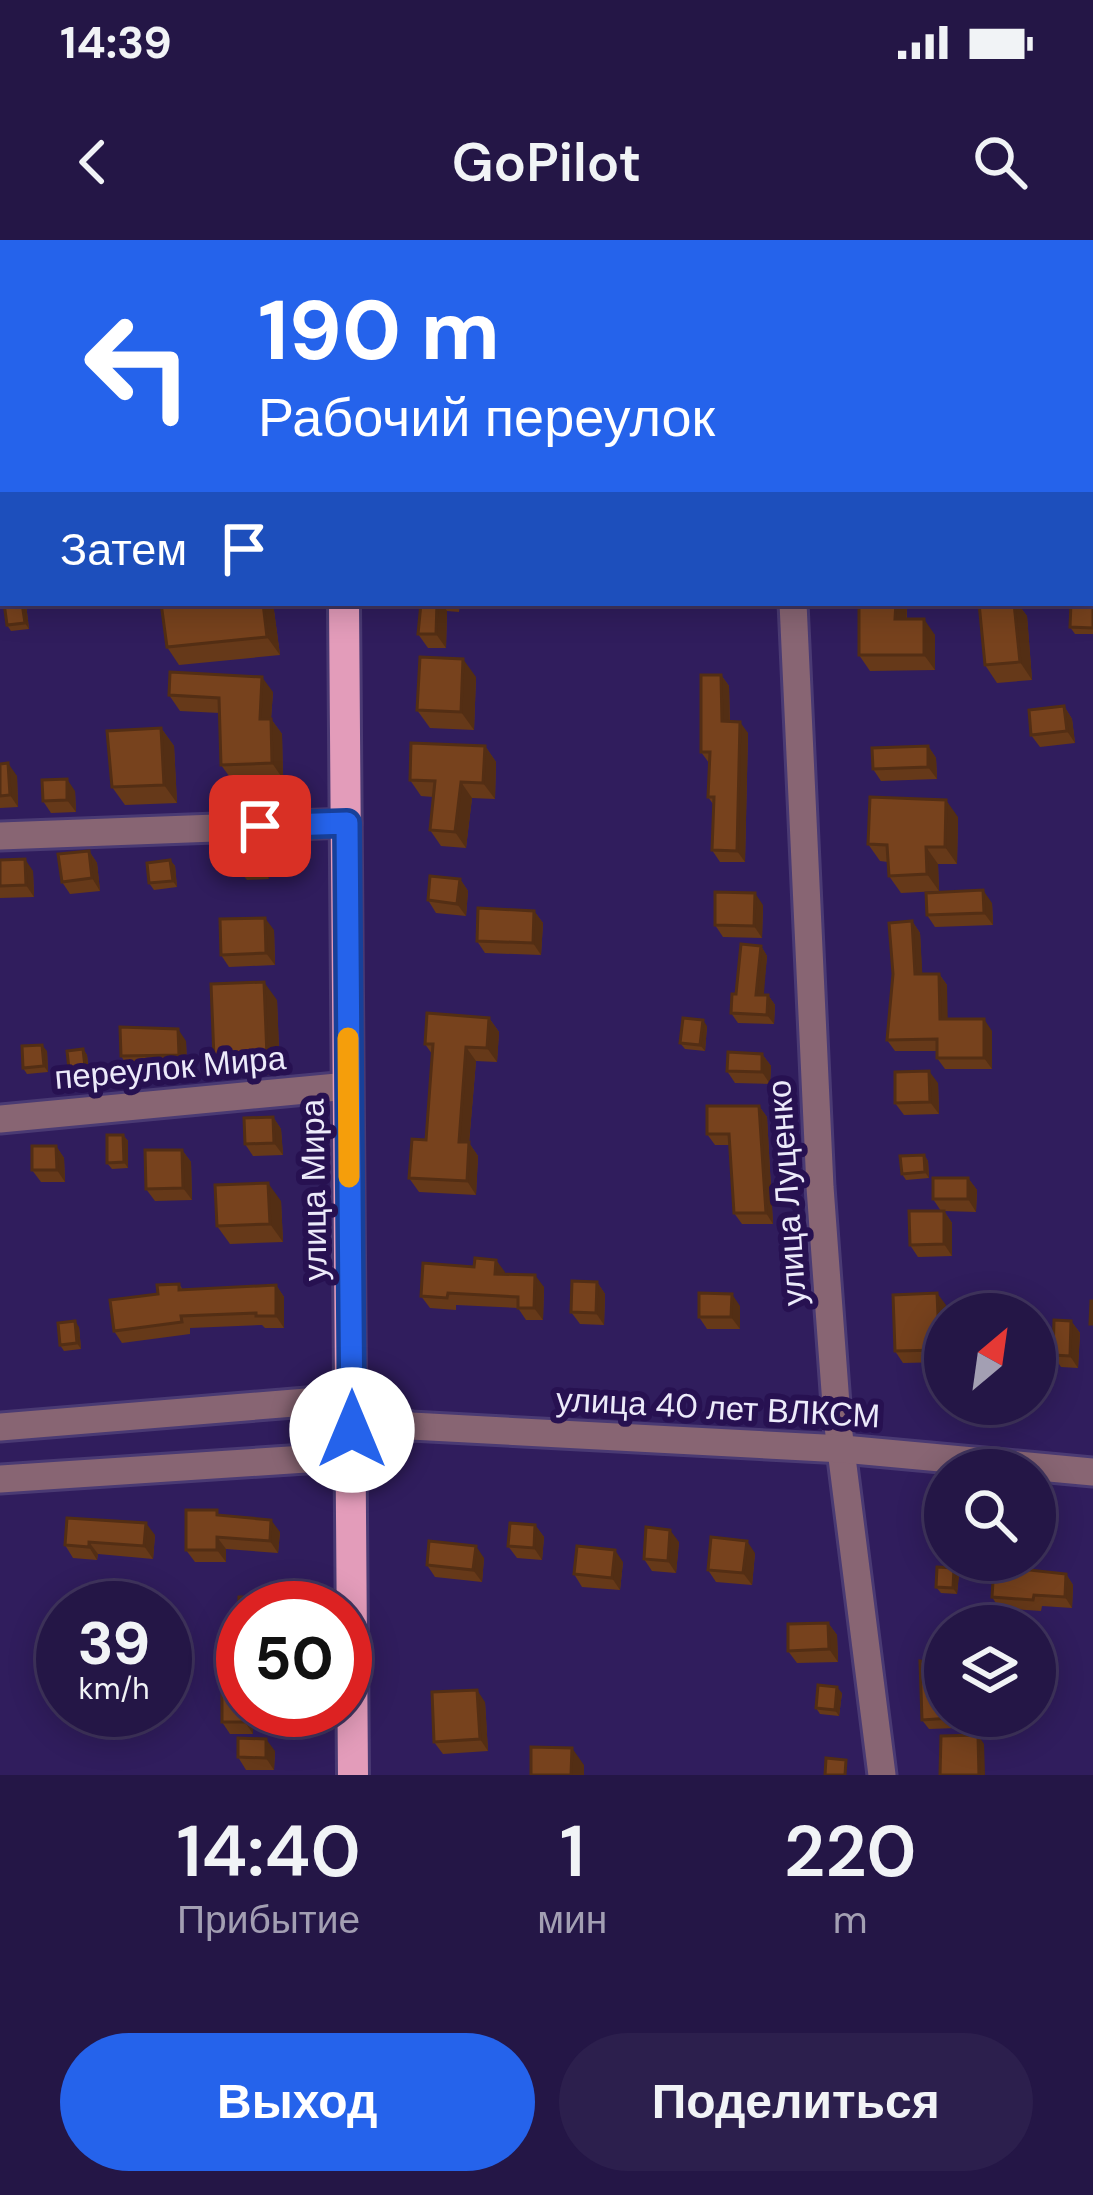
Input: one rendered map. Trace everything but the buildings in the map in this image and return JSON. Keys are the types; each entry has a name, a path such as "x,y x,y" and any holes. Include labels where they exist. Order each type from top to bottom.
{"main road":[{"name":"улица Мира","path":"344,606 353,1775"}],"street":[{"name":"улица Луценко","path":"793,606 820,1187 843,1449 882,1775"},
{"path":"0,836 347,823"},
{"name":"переулок Мира","path":"0,1120 348,1086"},
{"name":"улица 40 лет ВЛКСМ","path":"0,1427 331,1400 411,1426 843,1449 1093,1472"},
{"name":"улица 40 лет ВЛКСМ","path":"0,1479 351,1456 411,1426"}],"slow traffic":[{"path":"348,1038 349,1177"}],"route":[{"path":"260,826 347,823 352,1430"}]}
